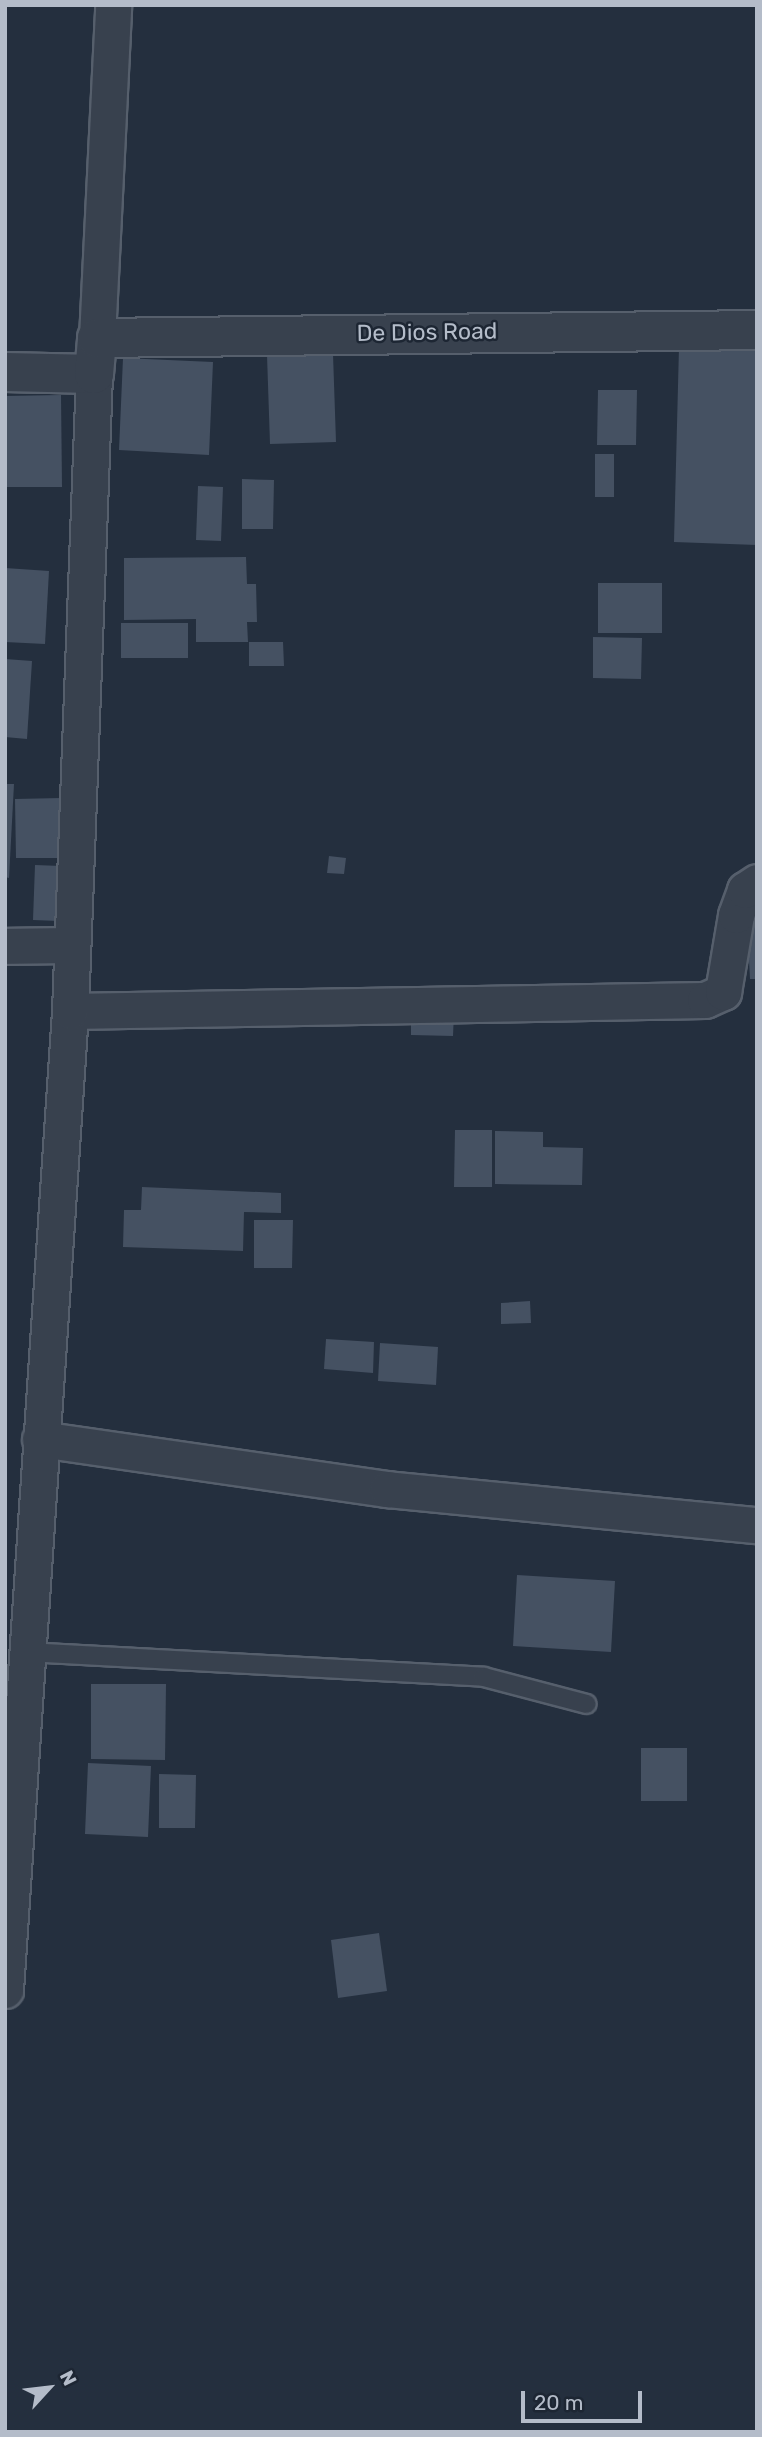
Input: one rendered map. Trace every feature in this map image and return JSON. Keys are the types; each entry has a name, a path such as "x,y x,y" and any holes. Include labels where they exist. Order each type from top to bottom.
{"street":[{"path":"5,1990 70,1011 69,945 113,5"},
{"name":"De Dios Road","path":"5,372 95,356 757,330"},
{"path":"70,1011 705,1000 723,992 736,915 745,890 757,882"},
{"path":"5,946 69,945"},
{"path":"40,1439 387,1489 757,1525"}],"lane":[{"path":"26,1651 484,1677 587,1704"}],"building":[{"path":"679,347 757,349 757,545 674,542"},
{"path":"333,354 336,442 270,444 267,355"},
{"path":"123,358 213,362 209,455 119,450"},
{"path":"598,390 637,390 636,445 597,445"},
{"path":"61,395 62,487 5,487 5,396"},
{"path":"595,454 614,454 614,497 595,497"},
{"path":"242,479 274,480 273,529 242,529"},
{"path":"198,486 223,487 221,541 196,540"},
{"path":"246,557 247,584 256,584 257,622 247,622 248,642 196,642 196,619 124,620 124,558"},
{"path":"5,568 49,571 45,644 5,642"},
{"path":"598,583 662,583 662,633 598,633"},
{"path":"121,623 188,623 188,658 121,658"},
{"path":"593,637 642,638 641,679 593,678"},
{"path":"249,642 283,642 284,666 249,666"},
{"path":"5,659 32,661 27,739 5,737"},
{"path":"5,784 14,784 9,878 5,877"},
{"path":"61,798 61,858 16,858 15,799"},
{"path":"329,856 346,858 344,874 327,873"},
{"path":"35,865 61,866 59,921 33,920"},
{"path":"757,902 757,979 750,979 746,903"},
{"path":"411,1011 454,1013 453,1036 411,1035"},
{"path":"455,1130 492,1130 492,1187 454,1187"},
{"path":"495,1131 543,1132 543,1147 583,1148 582,1185 495,1184"},
{"path":"142,1187 281,1193 281,1213 244,1212 243,1251 123,1247 124,1210 141,1210"},
{"path":"254,1220 293,1220 292,1268 254,1268"},
{"path":"530,1301 531,1323 501,1324 501,1303"},
{"path":"326,1339 374,1342 373,1373 324,1369"},
{"path":"380,1343 438,1347 436,1385 378,1381"},
{"path":"517,1575 615,1581 611,1652 513,1646"},
{"path":"91,1684 166,1684 165,1760 91,1759"},
{"path":"641,1748 687,1748 687,1801 641,1801"},
{"path":"88,1763 151,1766 148,1837 85,1834"},
{"path":"159,1774 196,1775 195,1828 159,1828"},
{"path":"379,1933 387,1991 338,1998 331,1940"}]}
